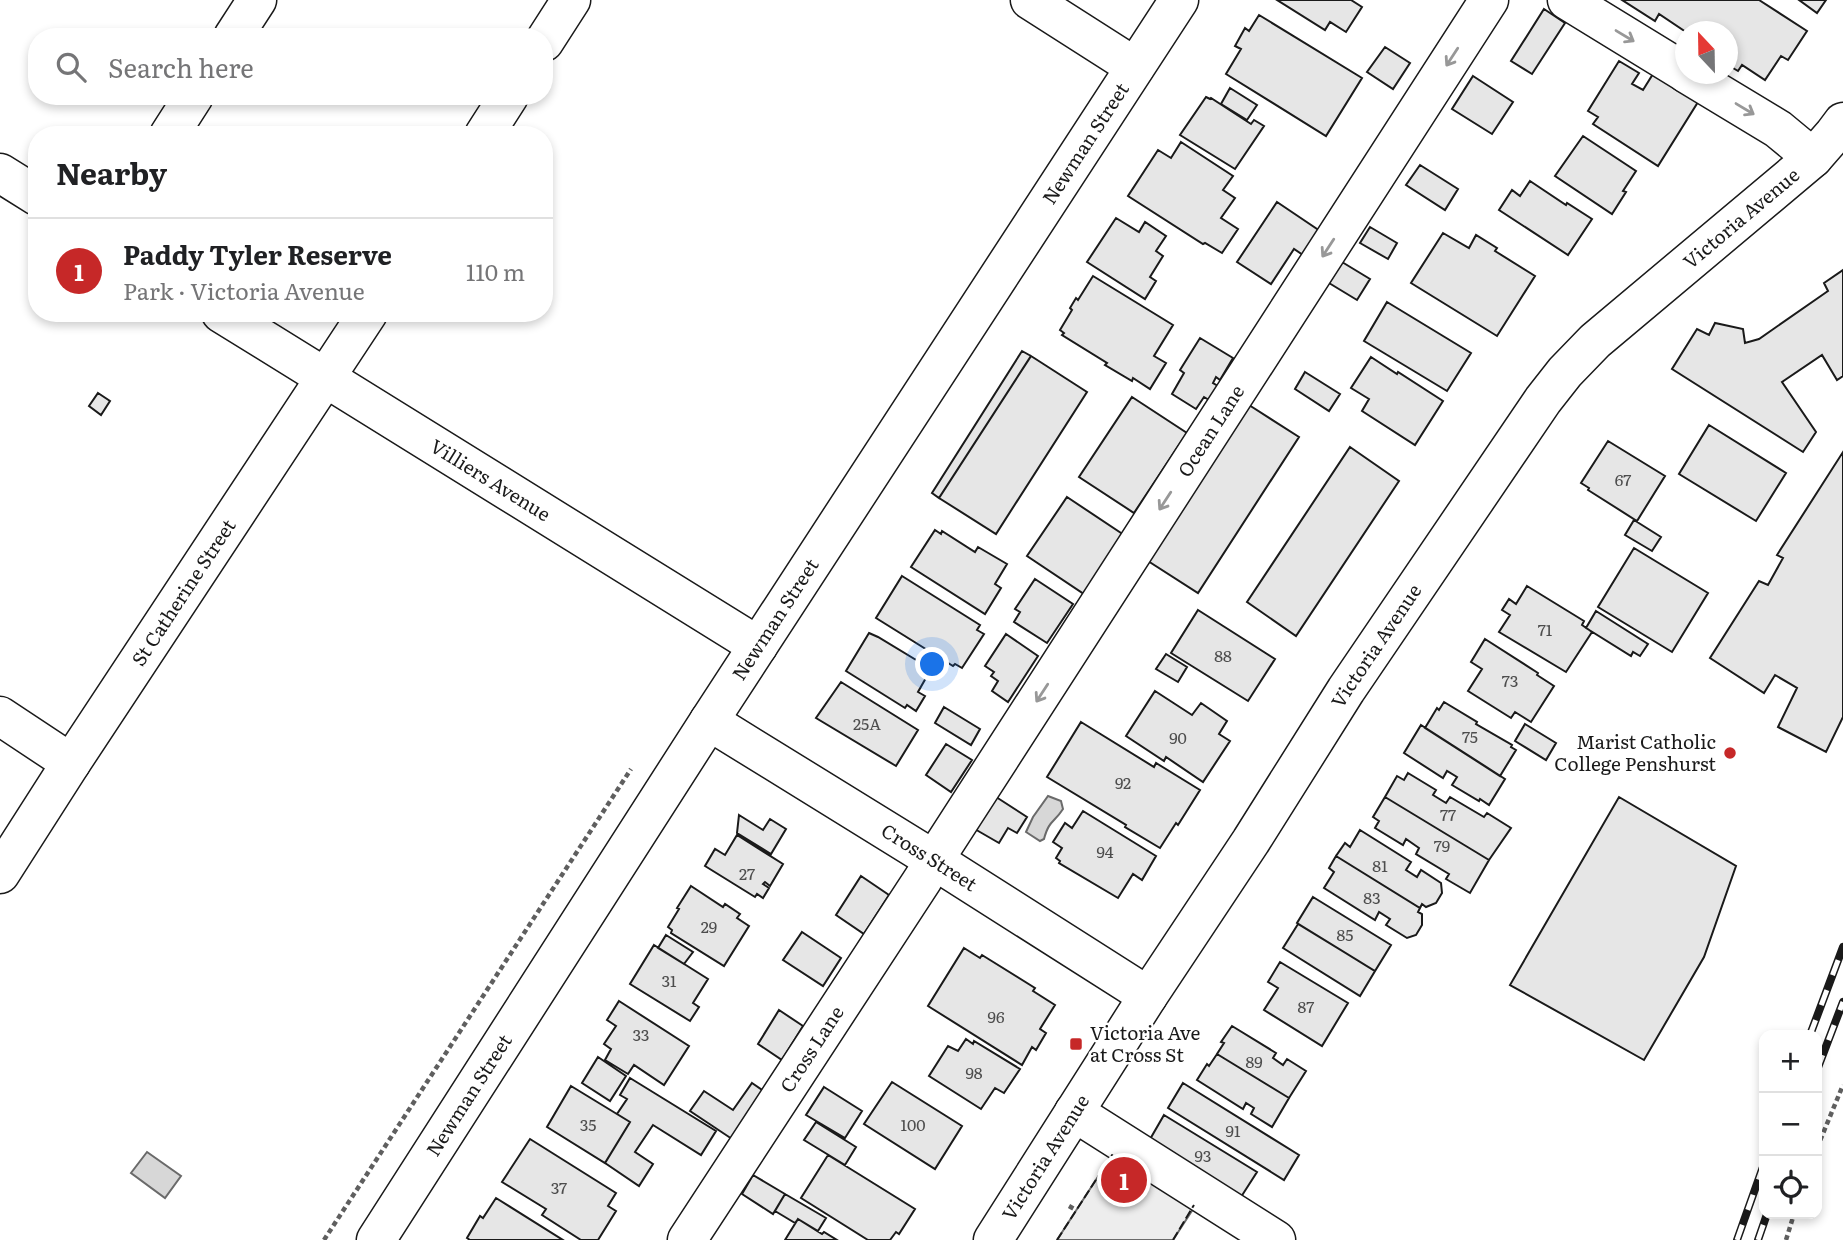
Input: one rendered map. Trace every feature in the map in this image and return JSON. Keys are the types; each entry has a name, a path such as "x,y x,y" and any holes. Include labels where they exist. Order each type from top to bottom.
{"street":[{"path":"239,28 257,0"},
{"path":"553,28 571,0"},
{"path":"1030,0 1135,67"},
{"name":"Newman Street","path":"376,1240 709,721 1179,0"},
{"name":"Ocean Lane","path":"933,860 1489,0"},
{"path":"1567,0 1675,66"},
{"path":"1704,84 1778,129 1813,158"},
{"path":"175,126 188,105"},
{"path":"490,126 503,105"},
{"name":"Victoria Avenue","path":"993,1240 1346,690 1543,400 1595,341 1813,158 1843,122"},
{"path":"0,173 28,190"},
{"name":"Villiers Avenue","path":"235,322 758,646"},
{"name":"St Catherine Street","path":"0,874 362,322"},
{"path":"0,716 71,763"},
{"name":"Cross Street","path":"709,721 1148,996"},
{"name":"Cross Lane","path":"687,1240 933,860"},
{"path":"1074,1111 1276,1240"}],"path":[{"path":"324,1240 636,761"},
{"path":"1822,1136 1843,1085"},
{"path":"1069,1206 1076,1210"},
{"path":"1786,1240 1792,1219"}],"shaded area":[{"path":"1048,796 1061,801 1063,809 1040,841 1026,832"},
{"path":"147,1152 181,1176 165,1198 131,1173"},
{"path":"1112,1155 1195,1206 1173,1240 1057,1240"}],"building":[{"path":"1277,0 1351,0 1362,7 1346,32 1330,22 1325,30"},
{"path":"1622,0 1759,0 1807,31 1788,60 1781,56 1765,80 1742,65 1738,71 1738,21 1675,21 1675,25 1659,14 1655,21"},
{"path":"1799,0 1826,0 1817,13"},
{"path":"1544,9 1565,23 1532,74 1511,61"},
{"path":"1259,15 1362,78 1326,136 1226,74 1241,49 1235,46 1245,28 1249,31"},
{"path":"1385,47 1410,63 1393,89 1367,72"},
{"path":"1619,61 1639,73 1632,84 1643,90 1653,74 1698,102 1658,166 1593,124 1598,117 1588,111"},
{"path":"1473,76 1513,102 1492,134 1452,109"},
{"path":"1230,88 1257,105 1247,120 1221,104"},
{"path":"1206,97 1251,124 1254,120 1264,126 1235,169 1180,135"},
{"path":"1583,136 1636,171 1612,214 1555,176"},
{"path":"1181,142 1233,176 1223,190 1235,198 1221,218 1238,229 1222,253 1203,244 1128,196 1158,150 1171,158"},
{"path":"1420,165 1458,189 1445,210 1406,185"},
{"path":"1530,181 1592,219 1568,255 1499,210 1512,190 1520,196"},
{"path":"1277,202 1320,231 1303,255 1294,249 1271,284 1237,262"},
{"path":"1116,218 1139,232 1145,222 1166,236 1156,251 1163,256 1150,277 1156,281 1145,299 1087,262"},
{"path":"1370,227 1397,243 1388,259 1360,243"},
{"path":"1443,233 1469,248 1476,235 1497,248 1495,251 1535,276 1497,336 1411,283"},
{"path":"1342,262 1370,279 1357,300 1329,283"},
{"path":"1843,270 1843,376 1837,380 1822,355 1782,382 1816,432 1803,452 1672,369 1697,329 1709,335 1715,323 1743,329 1745,343 1759,339 1828,291 1824,283"},
{"path":"1093,276 1173,325 1154,356 1166,363 1150,389 1105,365 1107,363 1062,335 1064,333 1060,330 1072,310 1070,308"},
{"path":"1387,302 1471,353 1447,391 1364,341"},
{"path":"1200,338 1233,358 1220,380 1216,377 1213,383 1218,386 1209,400 1204,397 1196,409 1172,394 1184,373 1180,370"},
{"path":"1022,351 1031,356 939,498 932,493"},
{"path":"1031,356 1087,392 996,534 939,498"},
{"path":"1371,357 1443,401 1415,445 1362,411 1369,399 1351,388"},
{"path":"1305,372 1340,394 1329,411 1295,389"},
{"path":"98,393 110,401 101,415 89,406"},
{"path":"1132,397 1187,433 1134,513 1079,477"},
{"path":"1249,405 1299,437 1198,593 1148,561"},
{"path":"1709,425 1786,473 1756,521 1679,474"},
{"path":"1608,441 1665,476 1637,521 1581,483"},
{"path":"1350,447 1399,481 1296,636 1247,602"},
{"path":"1843,452 1843,717 1826,752 1778,727 1797,688 1775,675 1764,693 1710,658 1759,581 1768,585 1783,558 1777,555"},
{"path":"1067,497 1124,535 1084,594 1027,556"},
{"path":"1634,520 1661,537 1652,551 1625,535"},
{"path":"935,530 941,534 942,531 975,552 978,547 1007,564 995,584 1001,588 985,614 911,567"},
{"path":"1634,548 1708,593 1672,652 1598,607"},
{"path":"902,576 980,625 977,630 984,634 962,668 955,664 953,666 876,618"},
{"path":"1035,579 1073,604 1047,643 1014,622 1020,612 1015,609"},
{"path":"1527,586 1584,621 1582,625 1592,632 1566,672 1499,632 1510,615 1502,610 1509,599 1516,604"},
{"path":"1198,610 1275,659 1248,701 1171,653"},
{"path":"1596,611 1648,644 1640,656 1633,652 1631,656 1586,628"},
{"path":"869,633 931,669 918,692 925,696 916,711 907,705 905,708 846,671"},
{"path":"1006,634 1038,656 1008,702 992,691 998,681 991,676 994,672 985,666"},
{"path":"1485,639 1554,686 1531,722 1515,712 1511,718 1468,691 1482,669 1471,662"},
{"path":"1166,654 1187,667 1178,682 1156,669"},
{"path":"841,682 918,730 896,766 816,718"},
{"path":"1155,691 1192,715 1201,703 1227,721 1219,734 1230,741 1203,782 1166,757 1164,761 1126,736"},
{"path":"1444,702 1516,750 1500,776 1425,728 1437,708 1439,710"},
{"path":"944,707 980,729 971,745 935,723"},
{"path":"1081,722 1154,767 1156,763 1200,790 1160,848 1047,777"},
{"path":"1525,724 1556,743 1546,760 1515,741"},
{"path":"1421,725 1505,779 1489,805 1452,785 1457,777 1447,771 1443,778 1404,753"},
{"path":"946,744 972,760 951,792 926,775"},
{"path":"1408,773 1436,790 1433,795 1446,803 1450,797 1484,817 1487,813 1511,828 1489,860 1385,797 1397,776 1404,780"},
{"path":"993,795 1027,817 1017,833 1008,828 999,843 973,828"},
{"path":"1385,797 1489,860 1470,893 1446,879 1449,874 1416,854 1419,848 1406,839 1403,845 1375,828 1379,821 1373,817"},
{"path":"1619,797 1736,866 1704,957 1644,1060 1510,985"},
{"path":"1083,811 1156,856 1142,880 1133,874 1118,898 1059,863 1056,858 1062,848 1053,842 1065,823 1072,828"},
{"path":"739,815 763,830 770,819 786,829 771,854 737,833"},
{"path":"1360,830 1411,862 1406,870 1417,877 1421,870 1441,883 1442,893 1436,903 1426,907 1422,904 1420,908 1336,856 1345,843 1350,847"},
{"path":"737,835 783,864 770,886 765,882 763,884 769,888 763,898 757,894 755,897 705,866 715,849 725,855"},
{"path":"1336,856 1420,908 1418,912 1422,914 1422,925 1416,935 1407,938 1386,925 1390,919 1379,912 1375,920 1324,888 1334,872 1329,868"},
{"path":"861,876 889,895 864,934 836,915"},
{"path":"691,886 723,907 725,904 740,914 737,918 749,926 724,966 671,933 672,930 668,927"},
{"path":"1313,897 1391,945 1375,971 1297,923"},
{"path":"1298,924 1375,971 1360,996 1283,948"},
{"path":"802,932 841,958 823,986 783,960"},
{"path":"666,935 693,952 684,964 658,948"},
{"path":"654,945 708,979 693,1003 699,1007 690,1021 630,984"},
{"path":"964,948 980,958 982,955 1035,988 1033,991 1055,1005 1040,1029 1046,1033 1036,1050 1032,1047 1022,1065 928,1006"},
{"path":"1280,962 1348,1003 1322,1046 1264,1010 1278,988 1268,982"},
{"path":"619,1001 689,1046 664,1085 634,1065 628,1074 605,1060 611,1049 604,1044 616,1026 607,1020"},
{"path":"779,1010 803,1026 782,1060 758,1044"},
{"path":"1232,1026 1276,1053 1273,1058 1283,1065 1287,1059 1306,1071 1289,1098 1217,1054 1224,1043 1221,1042"},
{"path":"966,1039 973,1044 974,1041 1020,1069 1004,1093 995,1088 981,1109 929,1076 948,1046 958,1051"},
{"path":"1217,1054 1289,1098 1272,1127 1251,1114 1254,1108 1246,1103 1243,1109 1197,1080"},
{"path":"598,1057 626,1076 610,1101 582,1083"},
{"path":"630,1078 716,1131 701,1155 653,1125 635,1152 653,1164 639,1186 605,1163 630,1122 617,1114 627,1099 620,1095"},
{"path":"892,1082 962,1126 935,1169 864,1124"},
{"path":"752,1083 765,1092 732,1139 690,1111 704,1091 733,1110"},
{"path":"1183,1083 1299,1155 1284,1180 1168,1108"},
{"path":"571,1086 630,1122 605,1163 547,1127"},
{"path":"824,1087 862,1111 845,1138 806,1115"},
{"path":"1164,1115 1257,1172 1241,1197 1149,1141"},
{"path":"816,1122 856,1147 845,1165 804,1140"},
{"path":"530,1139 616,1193 608,1206 616,1211 598,1240 581,1240 542,1215 546,1209 502,1182"},
{"path":"828,1155 915,1209 899,1234 896,1232 890,1240 868,1240 801,1198"},
{"path":"753,1175 785,1194 773,1214 742,1194"},
{"path":"785,1194 826,1218 818,1231 798,1219 795,1223 775,1211"},
{"path":"496,1198 563,1240 467,1238 480,1216 483,1218"},
{"path":"798,1219 822,1234 824,1232 837,1240 785,1240"}],"railway":[{"path":"1812,1030 1843,947"},
{"path":"1822,1057 1843,1002"},
{"path":"1737,1240 1759,1178"},
{"path":"1758,1240 1765,1219"}],"fence":[{"path":"1057,1240 1113,1156"},
{"path":"1173,1240 1194,1205"}],"place":[{"name":"Marist Catholic College Penshurst","path":"1730,753"},
{"name":"Victoria Ave at Cross St","path":"1076,1044"},
{"name":"Paddy Tyler Reserve","path":"1124,1180"}]}
